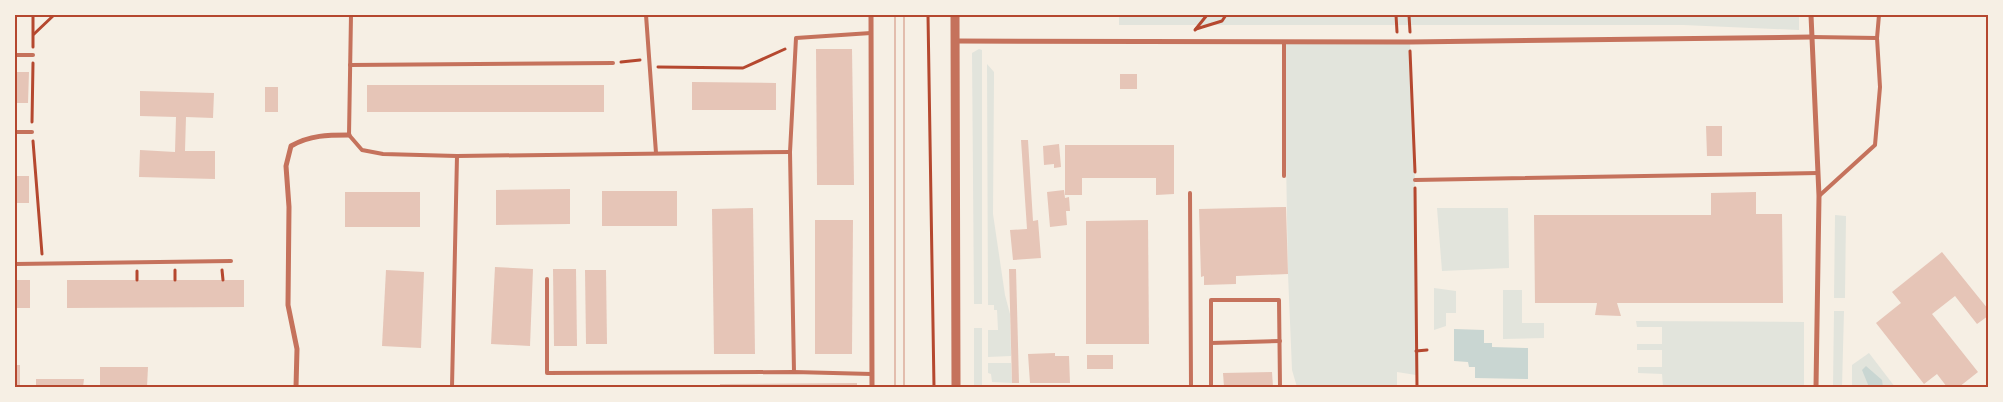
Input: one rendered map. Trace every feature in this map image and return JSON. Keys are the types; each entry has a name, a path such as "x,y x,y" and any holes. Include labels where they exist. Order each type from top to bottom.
{"street":[{"path":"871,15 872,387"},
{"path":"955,15 956,387"},
{"path":"1811,15 1819,196 1816,387"},
{"path":"955,42 1284,43 1812,37"},
{"path":"296,387 297,349 288,305 289,207 286,166 291,146 302,140 319,135 349,135"}],"lane":[{"path":"350,15 349,135 362,150 383,154 457,156 790,152"},
{"path":"646,15 656,153"},
{"path":"1819,196 1875,145 1880,87 1879,15"},
{"path":"794,372 790,152 796,38 871,33"},
{"path":"1812,37 1878,38"},
{"path":"1284,43 1284,176"},
{"path":"15,55 33,54"},
{"path":"350,65 613,63"},
{"path":"15,132 32,132"},
{"path":"452,387 457,156"},
{"path":"1415,180 1818,173"},
{"path":"1190,193 1191,387"},
{"path":"15,264 231,261"},
{"path":"547,279 547,373 794,372 872,374"},
{"path":"1211,387 1211,300 1279,300 1280,387"},
{"path":"1211,343 1280,341"}],"path":[{"path":"33,34 54,15"},
{"path":"928,15 934,387"},
{"path":"1196,29 1222,21 1226,15"},
{"path":"1396,15 1397,42"},
{"path":"1409,15 1415,180 1417,387"},
{"path":"650,68 744,68 795,45"},
{"path":"613,63 650,59"},
{"path":"1416,351 1427,350"}],"shaded area":[{"path":"1119,15 1799,15 1799,30 1683,25 1119,25"},
{"path":"1410,42 1415,180 1416,375 1397,372 1397,387 1297,387 1292,370 1288,274 1284,43"},
{"path":"979,49 982,50 982,304 974,304 972,53"},
{"path":"987,64 994,72 993,214 1005,295 1010,314 1011,356 988,357 988,330 998,330 997,310 994,310 994,305 988,305"},
{"path":"1437,208 1508,208 1509,268 1442,271"},
{"path":"1835,215 1846,216 1845,298 1834,298"},
{"path":"1434,288 1456,291 1456,313 1446,313 1446,326 1434,330"},
{"path":"1503,290 1522,290 1522,323 1544,323 1544,338 1503,339"},
{"path":"1834,311 1844,311 1842,387 1833,387"},
{"path":"1636,321 1804,322 1804,387 1663,387 1662,374 1638,373 1638,367 1662,367 1662,350 1637,350 1637,344 1662,344 1662,327 1637,327"},
{"path":"974,328 982,328 982,387 974,387"},
{"path":"1454,329 1484,330 1484,343 1492,343 1492,347 1528,348 1528,379 1475,378 1475,367 1469,367 1468,362 1454,361"},
{"path":"1869,353 1895,387 1852,387 1852,365"},
{"path":"988,363 1011,363 1012,383 992,382 991,374 988,373"},
{"path":"1866,366 1882,380 1883,387 1869,387 1862,370"}],"building":[{"path":"816,49 852,49 854,185 817,185"},
{"path":"15,72 29,72 28,103 15,103"},
{"path":"1120,74 1137,74 1137,89 1120,89"},
{"path":"692,82 776,83 776,110 692,110"},
{"path":"367,85 604,85 604,112 367,112"},
{"path":"265,87 278,87 278,112 265,112"},
{"path":"140,91 214,93 213,118 186,117 185,151 215,151 215,179 139,177 140,150 175,152 176,117 140,116"},
{"path":"1706,126 1722,126 1722,156 1707,156"},
{"path":"1021,140 1028,140 1033,221 1038,220 1041,258 1013,260 1010,230 1027,229"},
{"path":"1059,144 1061,167 1054,168 1054,164 1044,165 1043,146"},
{"path":"1065,145 1174,145 1174,194 1156,195 1156,178 1082,178 1082,195 1065,195"},
{"path":"15,176 29,176 29,203 15,203"},
{"path":"570,189 570,224 496,225 496,190"},
{"path":"1064,190 1065,198 1069,197 1070,211 1066,211 1067,225 1050,227 1047,192"},
{"path":"602,191 677,191 677,226 602,226"},
{"path":"345,192 420,192 420,227 345,227"},
{"path":"1756,192 1756,214 1782,214 1783,303 1617,303 1621,316 1595,315 1597,303 1535,303 1534,215 1711,215 1711,193"},
{"path":"1286,207 1288,274 1236,276 1236,284 1204,285 1204,276 1201,277 1199,209"},
{"path":"753,208 755,354 714,354 712,209"},
{"path":"815,220 853,220 852,354 815,354"},
{"path":"1148,220 1149,344 1086,344 1086,221"},
{"path":"1942,252 1988,309 1988,316 1977,324 1955,296 1932,314 1978,372 1959,387 1947,387 1937,374 1924,384 1876,323 1901,303 1892,292"},
{"path":"495,267 533,269 530,346 491,344"},
{"path":"553,269 576,269 577,346 554,346"},
{"path":"1009,269 1016,269 1019,383 1012,383"},
{"path":"386,270 424,272 421,348 382,346"},
{"path":"585,270 606,270 607,344 586,344"},
{"path":"15,280 30,280 30,308 15,308"},
{"path":"67,280 244,280 244,307 67,308"},
{"path":"1055,353 1055,356 1069,356 1070,383 1030,383 1028,354"},
{"path":"1087,355 1113,355 1113,369 1087,369"},
{"path":"15,365 20,365 20,387 15,387"},
{"path":"100,367 148,367 147,387 100,387"},
{"path":"1272,372 1273,387 1224,387 1223,373"},
{"path":"36,379 84,379 83,387 36,387"},
{"path":"857,383 857,387 720,387 720,384"},
{"path":"164,385 207,385 207,387 164,387"}],"tram line":[{"path":"895,15 895,387"},
{"path":"904,15 904,387"}]}
